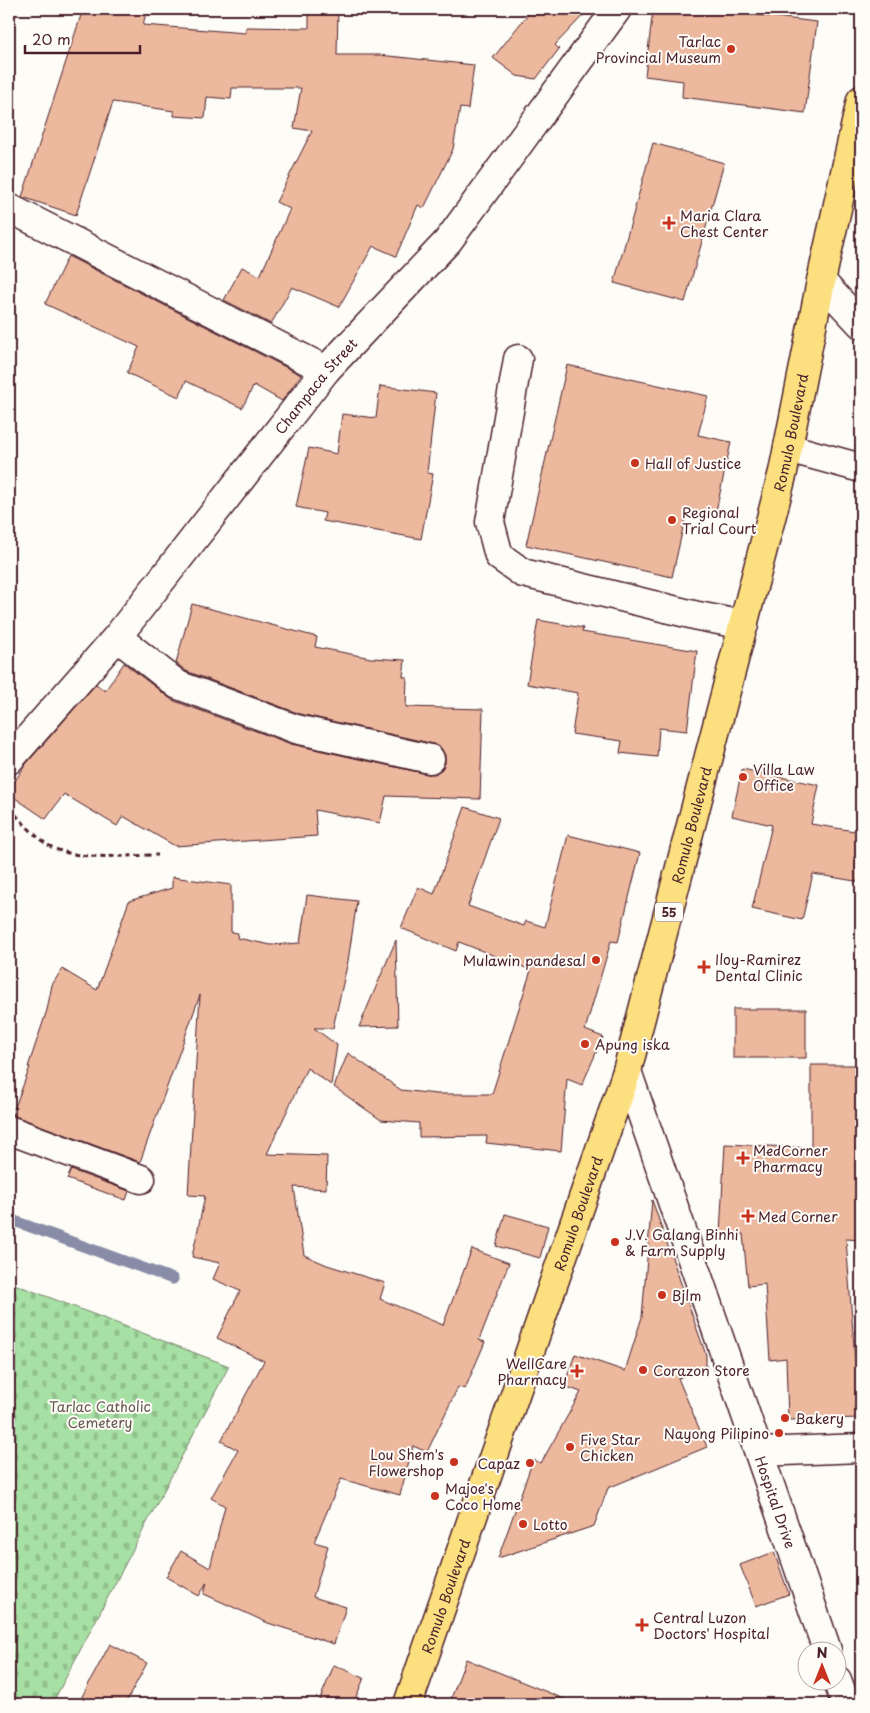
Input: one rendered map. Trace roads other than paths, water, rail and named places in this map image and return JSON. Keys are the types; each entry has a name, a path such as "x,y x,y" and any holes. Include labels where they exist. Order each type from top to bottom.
{"highway":[{"name":"Romulo Boulevard","path":"408,1704 627,1071 744,625 788,448 821,281 861,100"}],"street":[{"name":"Champaca Street","path":"9,760 117,637 326,370 448,241 617,9"},
{"path":"9,208 326,370"},
{"path":"821,281 861,324"},
{"path":"518,359 490,522 499,556 524,573 698,616 744,625"},
{"path":"788,448 861,468"},
{"path":"117,637 178,685 296,729 430,759"},
{"name":"Hospital Drive","path":"627,1071 824,1640"},
{"path":"9,1130 141,1179"},
{"path":"759,1452 861,1448"},
{"path":"841,1690 846,1704"}],"waterway":[{"path":"9,1219 173,1279"}],"place":[{"name":"Tarlac Provincial Museum","path":"731,49"},
{"name":"Maria Clara Chest Center","path":"669,223"},
{"name":"Hall of Justice","path":"635,463"},
{"name":"Regional Trial Court","path":"672,520"},
{"name":"Villa Law Office","path":"743,777"},
{"name":"Mulawin pandesal","path":"596,960"},
{"name":"Iloy-Ramirez Dental Clinic","path":"704,967"},
{"name":"Apung iska","path":"585,1044"},
{"name":"MedCorner Pharmacy","path":"743,1158"},
{"name":"Med Corner","path":"748,1216"},
{"name":"J.V. Galang Binhi & Farm Supply","path":"615,1242"},
{"name":"Bjlm","path":"662,1295"},
{"name":"Corazon Store","path":"643,1370"},
{"name":"WellCare Pharmacy","path":"577,1371"},
{"name":"Bakery","path":"785,1418"},
{"name":"Nayong Pilipino","path":"779,1433"},
{"name":"Five Star Chicken","path":"570,1447"},
{"name":"Lou Shem's Flowershop","path":"454,1462"},
{"name":"Capaz","path":"530,1463"},
{"name":"Majoe's Coco Home","path":"435,1496"},
{"name":"Lotto","path":"523,1524"},
{"name":"Central Luzon Doctors' Hospital","path":"642,1625"}],"park label":[{"name":"Tarlac Catholic Cemetery","path":"100,1414"}]}
